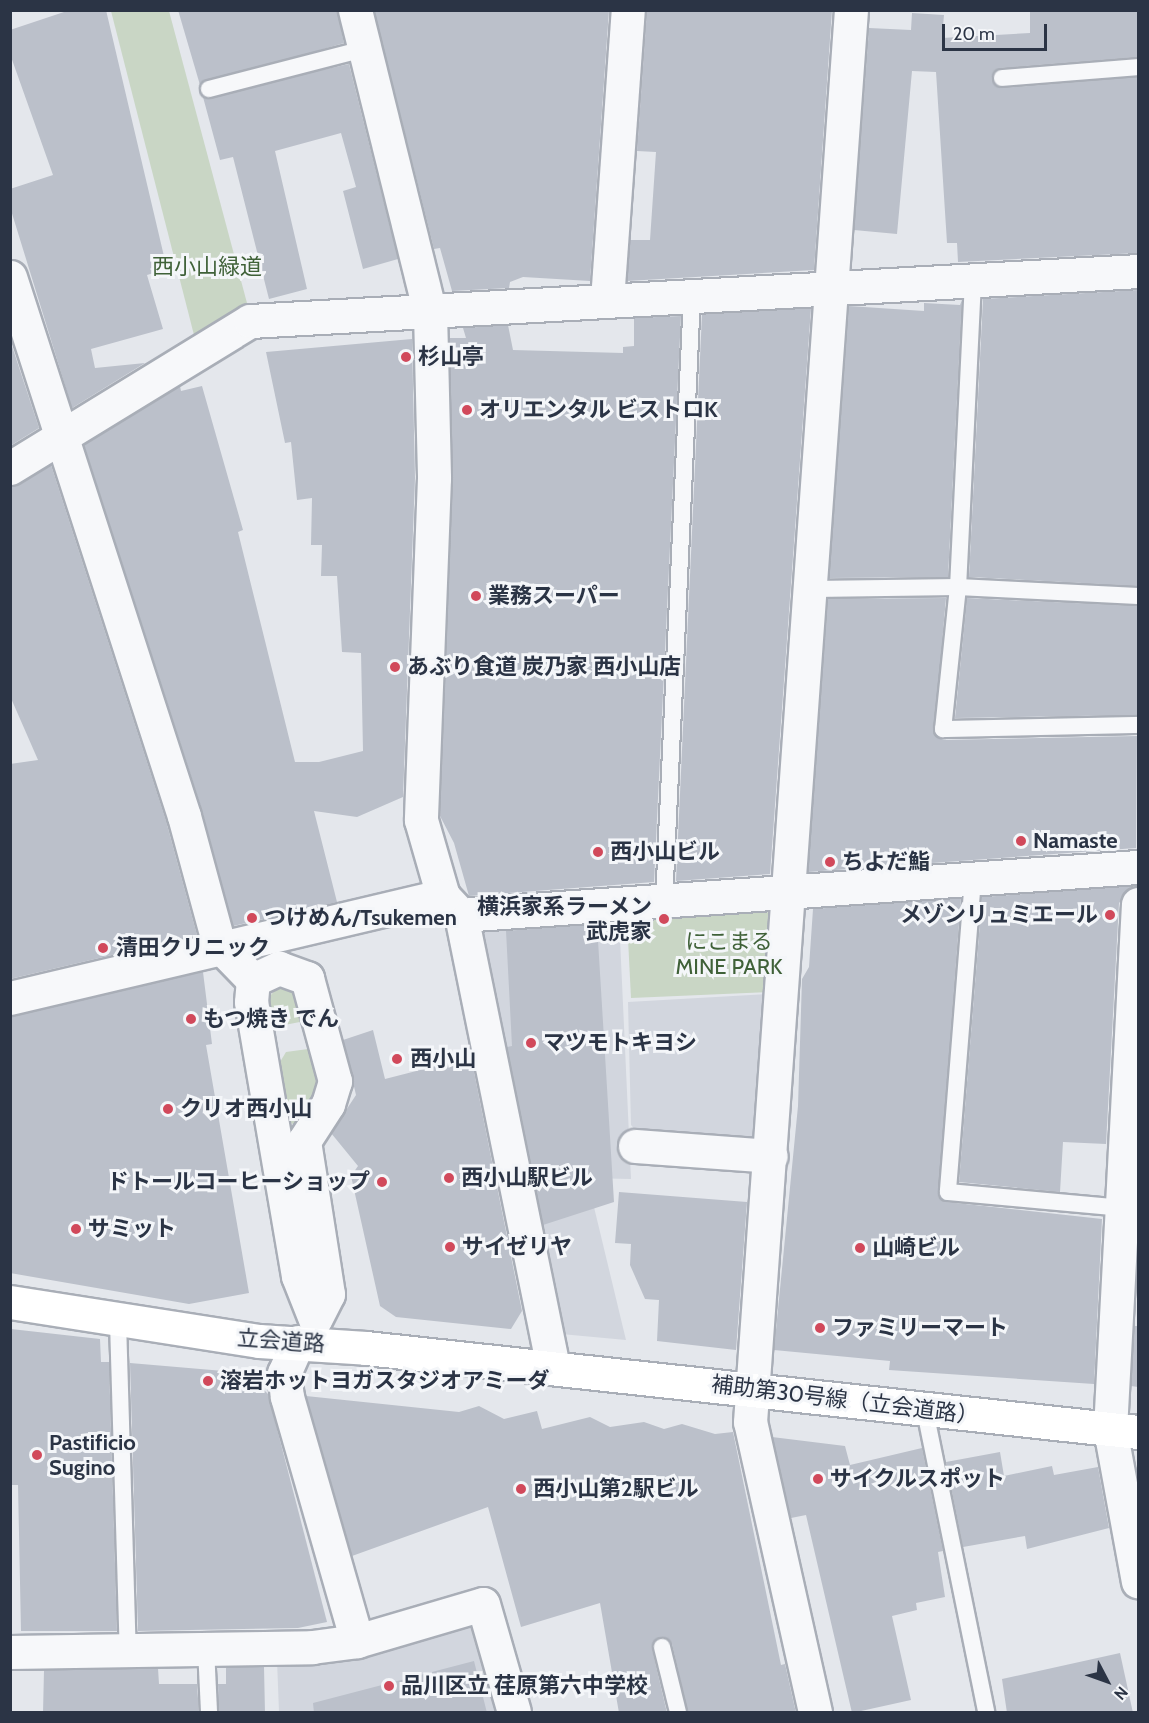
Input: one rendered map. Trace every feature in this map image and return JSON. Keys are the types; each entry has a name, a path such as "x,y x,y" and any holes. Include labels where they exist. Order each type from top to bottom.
{"street":[{"path":"355,10 430,312 434,478 421,820 452,906 552,1368"},
{"path":"608,300 628,10"},
{"path":"815,1713 753,1444 851,10"},
{"path":"10,468 250,321 430,312 832,286 973,281 1138,271"},
{"path":"10,277 183,816 219,945 253,980 251,1002 310,1335"},
{"path":"10,998 219,945 452,906 664,903 1138,867"},
{"path":"1138,904 1135,1046 1123,1208 1129,1247 1124,1430 1138,1581"},
{"path":"253,980 279,968 307,978 335,1081 328,1104 304,1141 328,1294 310,1335 284,1372 287,1397 357,1641"},
{"path":"635,1146 771,1156"},
{"name":"立会道路","path":"10,1302 118,1322 310,1335 552,1368"},
{"name":"補助第30号線（立会道路）","path":"552,1368 925,1411 1124,1430"},
{"path":"10,1652 206,1648 357,1641 483,1604 514,1713"}],"lane":[{"path":"209,89 364,49"},
{"path":"1002,78 1138,67"},
{"path":"973,281 958,586 943,729 1138,725"},
{"path":"664,903 692,295"},
{"path":"813,589 958,586 1138,596"},
{"path":"973,879 948,1192 1123,1208"},
{"path":"118,1322 128,1650"},
{"path":"925,1411 986,1713"},
{"path":"662,1647 678,1713"},
{"path":"206,1648 209,1713"}],"shaded area":[{"path":"619,917 631,1179 587,1178 626,1340 561,1334 510,1121 503,1026 477,925"},
{"path":"769,994 759,1146 643,1139 631,1125 628,1002"},
{"name":"品川区立 荏原第六中学校","path":"464,1621 486,1636 507,1712 279,1712 277,1660"}],"green space":[{"name":"西小山緑道","path":"111,11 169,11 247,303 194,335"},
{"name":"にこまる MINE PARK","path":"774,912 769,992 631,998 627,919"},
{"path":"280,984 293,985 305,1021 269,1028 265,1002"},
{"path":"308,1049 323,1082 299,1126 287,1122 277,1067 286,1052"}],"building":[{"path":"70,10 106,10 167,269 147,275 163,329 91,349 95,368 145,363 72,408 10,207 10,189 53,175 10,54 10,30"},
{"path":"178,10 337,10 344,43 200,85"},
{"path":"374,10 609,10 590,281 523,277 510,282 509,288 452,291 440,248 434,249"},
{"path":"647,10 832,10 814,270 627,281 630,240 650,240 656,152 637,151"},
{"path":"1138,10 1138,57 1001,68 992,78 1003,88 1138,77 1138,253 958,262 957,243 947,243 936,72 912,71 897,234 854,230 869,28 911,30 912,13 944,15 942,38 1030,33 1030,11"},
{"path":"349,64 398,259 363,269 343,191 356,187 341,133 275,151 307,289 269,299 233,157 220,160 203,97"},
{"path":"1138,290 1138,586 969,577 983,299"},
{"path":"962,300 948,577 829,578 849,306 924,311 924,303 960,305"},
{"path":"811,308 770,874 676,881 702,314"},
{"path":"681,316 654,882 469,896 454,843 440,816 453,479 449,338 466,338 463,328 508,325 513,350 623,353 623,347 634,346 634,318"},
{"path":"412,339 415,478 403,797 357,817 314,811 337,902 233,926 202,810 84,445 180,386 181,391 202,386 243,530 238,532 295,762 319,762 363,751 361,653 342,652 337,576 321,576 322,545 311,545 312,498 297,500 291,442 285,443 266,352"},
{"path":"10,340 39,428 10,446"},
{"path":"51,465 166,821 197,935 10,979 10,764 38,760 10,696 10,487"},
{"path":"946,598 934,734 943,740 1137,736 1136,848 808,872 828,599"},
{"path":"967,598 1138,606 1138,715 955,718"},
{"path":"1134,886 1119,903 1106,1144 1063,1142 1060,1192 959,1182 982,897"},
{"path":"961,898 938,1196 947,1202 1102,1219 1094,1384 889,1370 890,1361 774,1350 798,1106 802,979 809,967 813,909"},
{"path":"597,924 614,1202 543,1225 507,1047 512,1046 506,931"},
{"path":"203,972 212,1044 206,1045 249,1293 189,1304 10,1273 10,1016"},
{"name":"西小山駅ビル","path":"373,1030 385,1079 471,1057 522,1311 511,1329 396,1317 380,1306 351,1176 358,1166 331,1133 356,1095 343,1040"},
{"path":"619,1192 747,1202 736,1350 657,1341 659,1300 645,1299 630,1265 631,1244 615,1243"},
{"path":"1134,1326 1138,1326 1138,1387 1131,1386"},
{"path":"11,1329 100,1339 101,1362 109,1362 117,1631 21,1631 18,1485 11,1485"},
{"path":"130,1363 247,1373 268,1394 327,1622 298,1628 138,1631"},
{"path":"306,1396 459,1412 479,1406 504,1419 537,1411 542,1429 590,1417 610,1427 644,1422 664,1429 682,1424 715,1434 733,1432 781,1665 785,1664 796,1713 688,1713 672,1644 660,1637 652,1649 667,1713 619,1713 600,1603 521,1627 488,1507 352,1556"},
{"path":"772,1437 845,1446 850,1465 922,1448 943,1551 938,1552 945,1597 916,1603 917,1610 892,1616 911,1700 852,1713 806,1515 791,1518"},
{"path":"1000,1452 1004,1476 1052,1466 1054,1475 1098,1467 1109,1528 1027,1549 1025,1536 963,1547 946,1462"},
{"path":"1120,1653 1133,1713 1007,1713 1002,1679"},
{"path":"474,1661 487,1713 314,1713 313,1703"},
{"path":"226,1667 264,1667 265,1713 219,1713 218,1684 226,1684"},
{"path":"158,1668 159,1684 197,1684 199,1713 43,1713 44,1670"}],"place":[{"name":"杉山亭","path":"406,357"},
{"name":"オリエンタル ビストロK","path":"467,410"},
{"name":"業務スーパー","path":"476,596"},
{"name":"あぶり食道 炭乃家 西小山店","path":"395,667"},
{"name":"Namaste","path":"1021,841"},
{"name":"西小山ビル","path":"598,852"},
{"name":"ちよだ鮨","path":"830,862"},
{"name":"メゾンリュミエール","path":"1110,915"},
{"name":"つけめん/Tsukemen","path":"252,918"},
{"name":"横浜家系ラーメン 武虎家","path":"664,919"},
{"name":"清田クリニック","path":"103,948"},
{"name":"もつ焼き でん","path":"191,1019"},
{"name":"マツモトキヨシ","path":"531,1043"},
{"name":"西小山","path":"397,1059"},
{"name":"クリオ西小山","path":"168,1109"},
{"name":"西小山駅ビル","path":"449,1178"},
{"name":"ドトールコーヒーショップ","path":"382,1182"},
{"name":"サミット","path":"76,1229"},
{"name":"サイゼリヤ","path":"450,1247"},
{"name":"山崎ビル","path":"860,1248"},
{"name":"ファミリーマート","path":"820,1328"},
{"name":"溶岩ホットヨガスタジオアミーダ","path":"208,1381"},
{"name":"Pastificio Sugino","path":"37,1455"},
{"name":"サイクルスポット","path":"818,1479"},
{"name":"西小山第2駅ビル","path":"521,1489"},
{"name":"品川区立 荏原第六中学校","path":"389,1686"}]}
